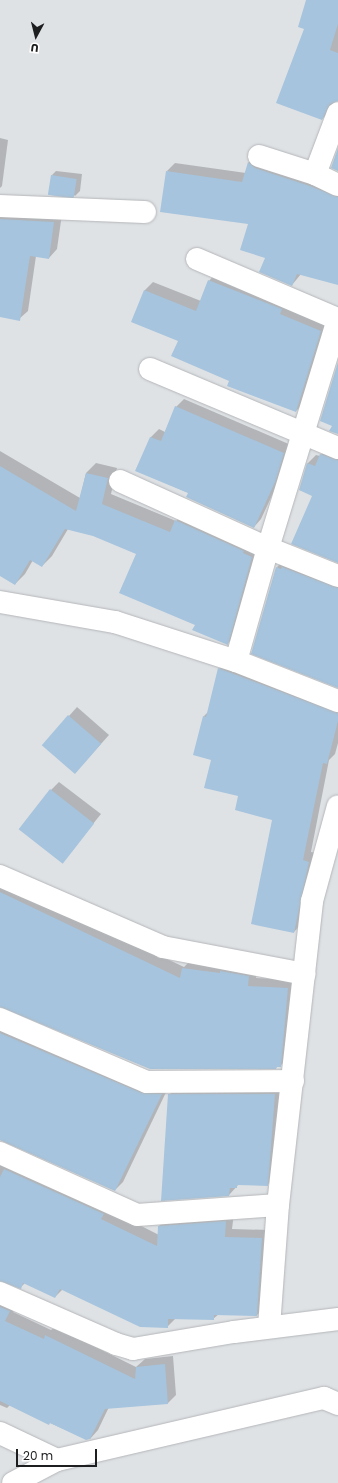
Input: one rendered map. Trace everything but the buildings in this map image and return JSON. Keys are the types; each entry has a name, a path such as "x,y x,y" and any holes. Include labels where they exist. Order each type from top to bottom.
{"street":[{"path":"315,174 338,113"},
{"path":"259,156 315,174 338,185"},
{"path":"0,206 145,212"},
{"path":"197,259 338,319 268,548 236,661"},
{"path":"150,369 338,448"},
{"path":"120,481 268,548 338,576"},
{"path":"0,602 115,622 236,661 338,702"},
{"path":"269,1327 278,1205 312,901 338,806"},
{"path":"0,876 163,947 304,974"},
{"path":"0,1019 147,1082 293,1081"},
{"path":"0,1153 137,1215 278,1205"},
{"path":"0,1293 116,1344 133,1349 234,1332 338,1319"},
{"path":"13,1483 57,1460 324,1398 338,1404"},
{"path":"0,1433 57,1460"}]}
